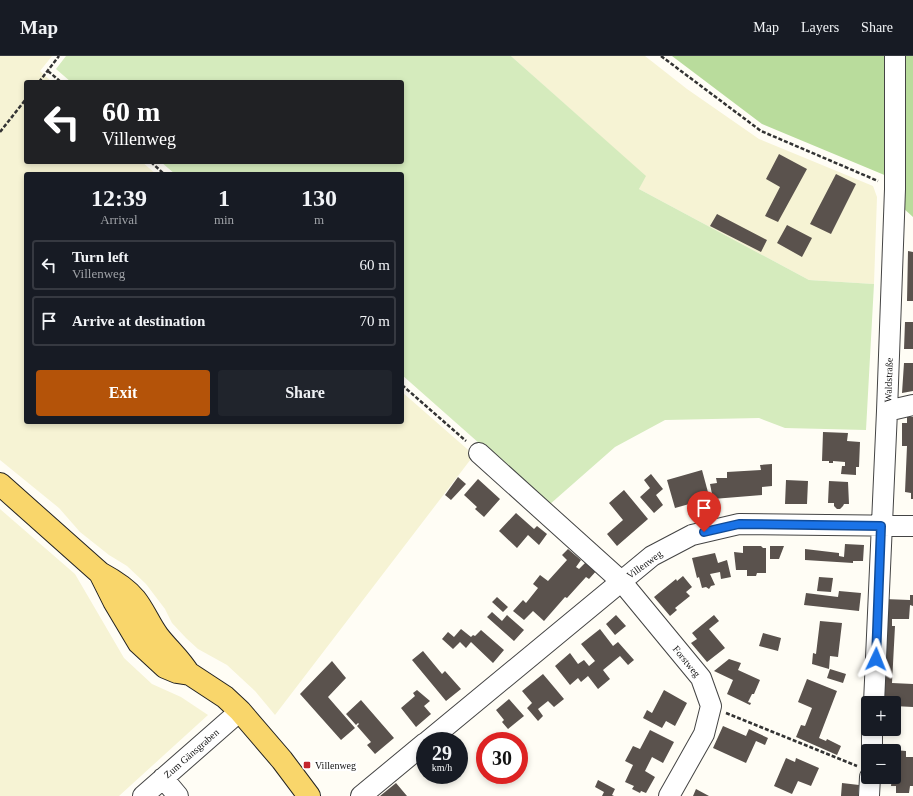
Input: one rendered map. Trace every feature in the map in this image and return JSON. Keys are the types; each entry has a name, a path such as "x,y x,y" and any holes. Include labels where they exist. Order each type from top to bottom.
{"main road":[{"path":"0,484 100,573 114,601 139,644 165,666 177,672 190,674 225,697 240,711 282,760 308,796"}],"street":[{"name":"Waldstraße","path":"874,696 887,411 894,189 895,56"},
{"path":"887,411 913,405"},
{"name":"Forstweg","path":"479,452 621,581 701,678 711,706"},
{"name":"Villenweg","path":"439,732 652,556 692,535 739,524 913,526"},
{"path":"669,796 704,734 711,706"},
{"name":"Zum Gänsgraben","path":"142,796 240,711"},
{"path":"361,796 416,750"},
{"path":"163,778 178,796"},
{"path":"868,784 869,796"}],"path":[{"path":"41,80 59,56"},
{"path":"661,56 761,132 894,189"},
{"path":"48,71 59,80"},
{"path":"0,132 24,102"},
{"path":"153,164 162,172"},
{"path":"404,386 479,452"},
{"path":"711,706 861,770"}],"shaded area":[{"path":"0,56 52,56 40,71 50,80 24,80 24,164 144,164 154,172 24,172 24,424 404,424 404,394 474,455 275,715 255,691 227,665 198,649 186,638 172,623 165,609 146,584 127,566 109,555 80,532 59,508 0,460"},
{"path":"511,56 645,56 687,89 759,139 873,186 877,197 874,284 809,280 639,189 645,176"},
{"path":"0,509 75,574 124,658 152,684 181,697 208,715 119,796 0,796"}],"green space":[{"path":"66,56 511,56 646,176 639,189 809,280 874,284 866,430 785,428 759,418 665,420 615,447 549,505 404,377 404,172 173,172 163,164 404,164 404,80 69,80 56,69"},
{"path":"672,56 913,56 913,217 902,207 906,184 762,124"}],"building":[{"path":"779,154 807,169 778,222 765,216 780,187 766,179"},
{"path":"836,174 856,184 831,234 810,224"},
{"path":"717,214 767,240 761,252 710,226"},
{"path":"787,225 812,238 802,257 777,243"},
{"path":"908,251 913,252 913,301 907,301"},
{"path":"905,322 913,322 913,349 904,349"},
{"path":"904,363 913,363 913,391 902,393"},
{"path":"907,416 913,417 913,499 911,499 911,493 905,492 907,446 902,446 902,423 907,423"},
{"path":"823,432 848,433 847,441 860,442 859,467 856,467 856,475 841,474 842,466 845,466 845,462 833,461 833,463 829,463 829,461 822,461"},
{"path":"772,464 772,486 762,487 762,495 713,499 710,484 717,483 716,478 727,478 727,472 761,470 760,465"},
{"path":"702,470 709,496 701,497 700,501 675,508 667,480"},
{"path":"651,474 663,489 656,495 663,505 654,513 640,497 650,488 644,480"},
{"path":"458,477 466,484 451,500 445,495"},
{"path":"478,479 500,499 484,517 475,509 477,507 464,495"},
{"path":"786,480 808,481 807,504 785,504"},
{"path":"829,481 848,482 849,504 844,504 840,509 837,509 834,506 834,503 828,503"},
{"path":"624,490 648,519 617,546 607,534 623,520 609,503"},
{"path":"516,513 534,529 537,526 547,534 539,545 528,535 517,548 499,531"},
{"path":"845,544 864,545 863,561 853,561 853,563 805,560 805,549 839,553 839,556 844,557"},
{"path":"743,546 761,546 766,548 766,573 757,573 756,576 747,576 747,570 736,570 734,552 743,553"},
{"path":"770,546 784,546 779,559 770,559"},
{"path":"568,549 581,560 576,567 579,569 588,560 598,569 589,579 586,577 567,598 565,597 544,621 533,611 524,620 513,611 523,600 526,603 538,588 533,584 540,575 548,581 567,560 562,555"},
{"path":"715,553 718,563 727,560 731,577 721,579 720,572 710,574 715,585 711,586 709,589 706,587 702,588 699,577 697,578 692,558"},
{"path":"683,576 692,587 686,592 690,596 675,608 677,610 670,616 654,597 676,579 677,581"},
{"path":"819,577 833,578 831,592 817,591"},
{"path":"839,591 861,593 859,611 804,605 806,593 838,597"},
{"path":"910,595 913,595 913,606 910,605 909,619 892,619 892,626 895,626 892,683 913,684 913,707 901,706 901,696 880,696 884,599 910,600"},
{"path":"497,597 508,607 503,612 492,602"},
{"path":"492,612 502,621 507,615 524,630 514,641 487,617"},
{"path":"616,615 626,626 615,635 606,624"},
{"path":"714,615 719,621 709,629 725,648 707,662 691,643 697,639 692,633"},
{"path":"820,621 842,623 838,657 830,656 829,669 812,664 813,653 816,654"},
{"path":"461,629 471,637 473,635 475,636 481,630 504,650 493,663 471,642 466,648 460,642 453,649 442,639 448,632 454,637"},
{"path":"600,629 613,646 618,642 634,660 628,665 620,656 603,670 610,679 598,689 588,676 581,682 578,678 570,685 555,666 570,653 578,664 584,660 589,666 595,661 581,644"},
{"path":"763,633 781,638 778,651 759,646"},
{"path":"423,651 442,674 445,671 461,689 446,701 412,660"},
{"path":"729,659 741,663 738,670 760,680 754,694 752,694 748,702 751,703 750,705 727,694 733,680 714,671"},
{"path":"332,661 346,678 328,697 355,728 341,740 300,694"},
{"path":"830,669 846,674 843,683 827,678"},
{"path":"543,674 564,699 554,707 548,701 538,709 543,716 538,721 527,708 532,703 522,691"},
{"path":"807,679 837,691 819,738 826,741 827,739 841,746 837,755 796,737 801,725 805,726 812,708 798,702"},
{"path":"417,690 430,701 424,706 431,714 416,727 401,708 415,696 413,693"},
{"path":"664,690 687,703 675,726 666,721 662,728 643,718 647,710 652,713"},
{"path":"509,699 524,716 508,729 502,722 504,720 496,710"},
{"path":"361,700 394,738 375,754 367,745 371,742 357,726 359,724 358,723 356,725 346,714"},
{"path":"723,726 746,736 749,729 768,738 765,745 756,741 746,763 713,748"},
{"path":"650,730 674,742 663,763 652,757 645,771 655,777 646,793 641,791 640,793 632,789 634,786 625,782 633,765 625,761 633,746 640,749"},
{"path":"901,751 906,751 906,757 913,757 913,786 910,786 909,793 896,793 896,786 891,786 891,784 901,784"},
{"path":"786,758 795,762 796,758 819,768 811,786 798,781 792,794 774,786"},
{"path":"598,780 615,789 612,795 614,796 602,796 604,792 595,787"},
{"path":"396,783 407,796 380,796"},
{"path":"842,783 859,785 858,796 841,796"},
{"path":"696,789 709,796 693,796"}],"place":[{"name":"Villenweg","path":"307,765"}],"route":[{"path":"704,532 739,524 881,526 876,659"}]}
